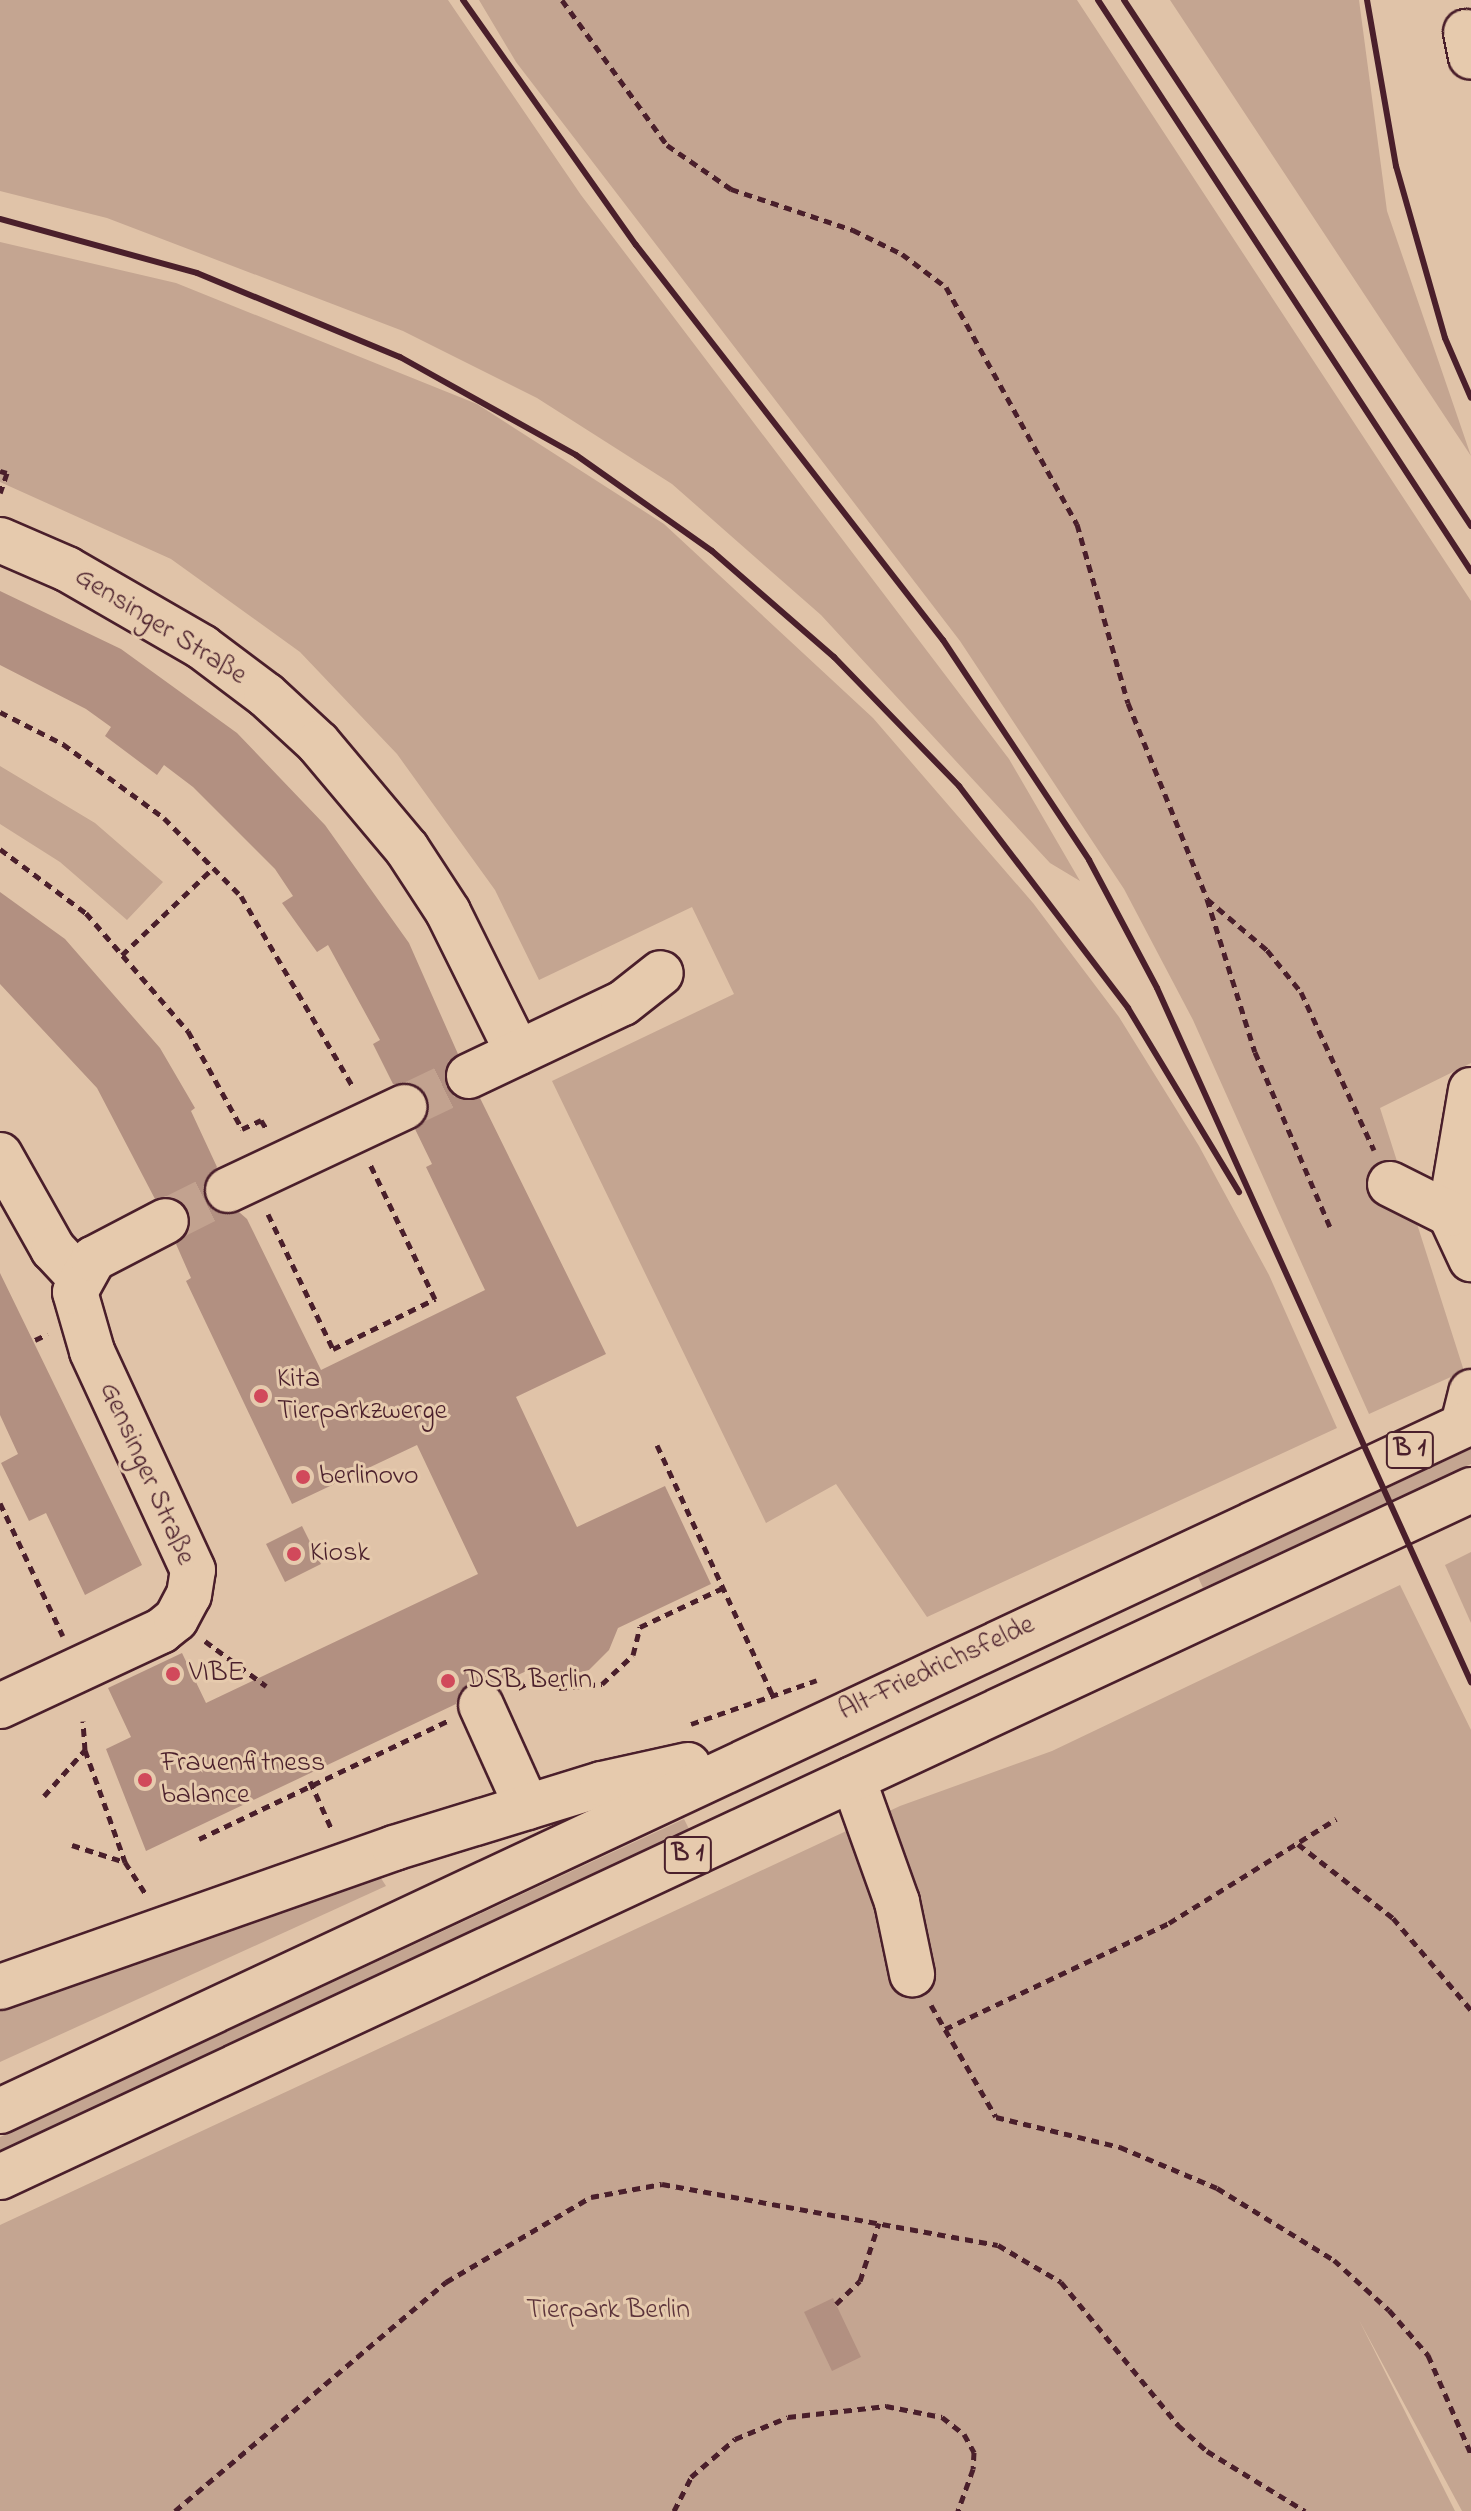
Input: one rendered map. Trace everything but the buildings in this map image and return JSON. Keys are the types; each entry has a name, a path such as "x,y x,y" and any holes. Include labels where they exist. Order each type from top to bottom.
{"main road":[{"name":"Gensinger Straße","path":"0,540 67,569 202,647 266,695 318,743 407,849 448,912 518,1053"},
{"path":"469,1076 623,1003 661,973"},
{"path":"1471,1090 1450,1214 1471,1259"},
{"path":"245,1195 282,1163 387,1114"},
{"path":"0,1155 53,1249 79,1277 93,1259 166,1221"},
{"path":"1390,1184 1450,1214"},
{"name":"Gensinger Straße","path":"79,1277 77,1305 92,1351 193,1570 189,1595 176,1619"},
{"name":"Alt-Friedrichsfelde","path":"0,2111 1468,1413"},
{"name":"B 1","path":"0,2177 1471,1490"},
{"path":"0,1706 176,1619"},
{"path":"481,1705 527,1807"},
{"path":"0,1987 527,1807 765,1748"},
{"path":"853,1779 897,1902 912,1974"}],"path":[{"path":"562,0 667,145 731,189 853,230 902,254 946,287 1077,524 1128,703 1207,899 1255,1052 1330,1227"},
{"path":"0,471 7,473 0,493"},
{"path":"0,712 63,744 164,818 241,896 301,991 387,1114 380,1145 365,1152 435,1299 333,1349 245,1195"},
{"path":"0,849 86,913 188,1031 242,1129 261,1120 282,1163"},
{"path":"122,955 213,868"},
{"path":"1207,899 1267,950 1301,992 1390,1184"},
{"path":"657,1445 773,1696"},
{"path":"0,1503 79,1669"},
{"path":"176,1619 266,1686"},
{"path":"683,1727 830,1676"},
{"path":"83,1721 85,1750 125,1862 147,1896"},
{"path":"44,1796 85,1750"},
{"path":"310,1781 334,1832"},
{"path":"945,2029 1169,1923 1336,1819"},
{"path":"1298,1844 1393,1918 1471,2010"},
{"path":"72,1845 125,1862"},
{"path":"912,1974 996,2117 1120,2147 1217,2188 1334,2260 1389,2310 1428,2355 1471,2454"},
{"path":"175,2511 446,2282 591,2197 662,2184 998,2245 1035,2264 1090,2312 1141,2381 1207,2451 1305,2511"},
{"path":"836,2304 860,2281 879,2223"},
{"path":"674,2511 691,2477 735,2439 788,2417 886,2406 942,2417 964,2434 974,2452 973,2469 958,2511"}],"green space":[{"path":"0,0 448,0 581,195 1009,759 1080,881 1050,863 821,615 672,484 537,398 403,331 107,218 0,191"},
{"path":"479,0 1077,0 1471,601 1471,1063 1380,1108 1464,1371 1369,1414 1193,1020 1124,889 960,641 516,62"},
{"path":"1170,0 1359,0 1387,211 1471,456"},
{"path":"0,242 176,283 477,404 664,524 873,718 1033,903 1119,1017 1199,1146 1269,1275 1337,1428 927,1617 836,1484 766,1523 552,1081 734,994 692,907 539,980 495,890 397,754 300,652 171,559 0,482"},
{"path":"0,766 95,823 163,882 127,920 60,862 0,824"},
{"path":"1471,1449 1471,1464 1203,1588 1198,1577"},
{"path":"1471,1552 1471,1623 1445,1565"},
{"name":"Tierpark Berlin","path":"1400,1585 1471,1730 1471,2511 1462,2511 1359,2320 1455,2511 0,2511 0,2225 900,1806 1052,1751"},
{"path":"684,1819 689,1829 0,2151 0,2137"},
{"path":"379,1875 386,1886 0,2062 0,2007"}],"tunnel":[{"path":"404,1107 469,1076"},
{"path":"166,1221 228,1190"}],"railway":[{"path":"463,0 636,245 943,640 1089,860 1157,988 1471,1682"},
{"path":"1098,0 1471,571"},
{"path":"1124,0 1471,526"},
{"path":"1367,0 1396,166 1445,338 1471,398"},
{"path":"0,219 197,273 400,357 576,455 712,551 834,657 959,786 1128,1008 1239,1192"}],"place":[{"name":"Kita Tierparkzwerge","path":"261,1396"},
{"name":"berlinovo","path":"303,1477"},
{"name":"Kiosk","path":"294,1554"},
{"name":"VIBE","path":"173,1674"},
{"name":"DSB Berlin","path":"448,1681"},
{"name":"Frauenfitness balance","path":"145,1780"}]}
